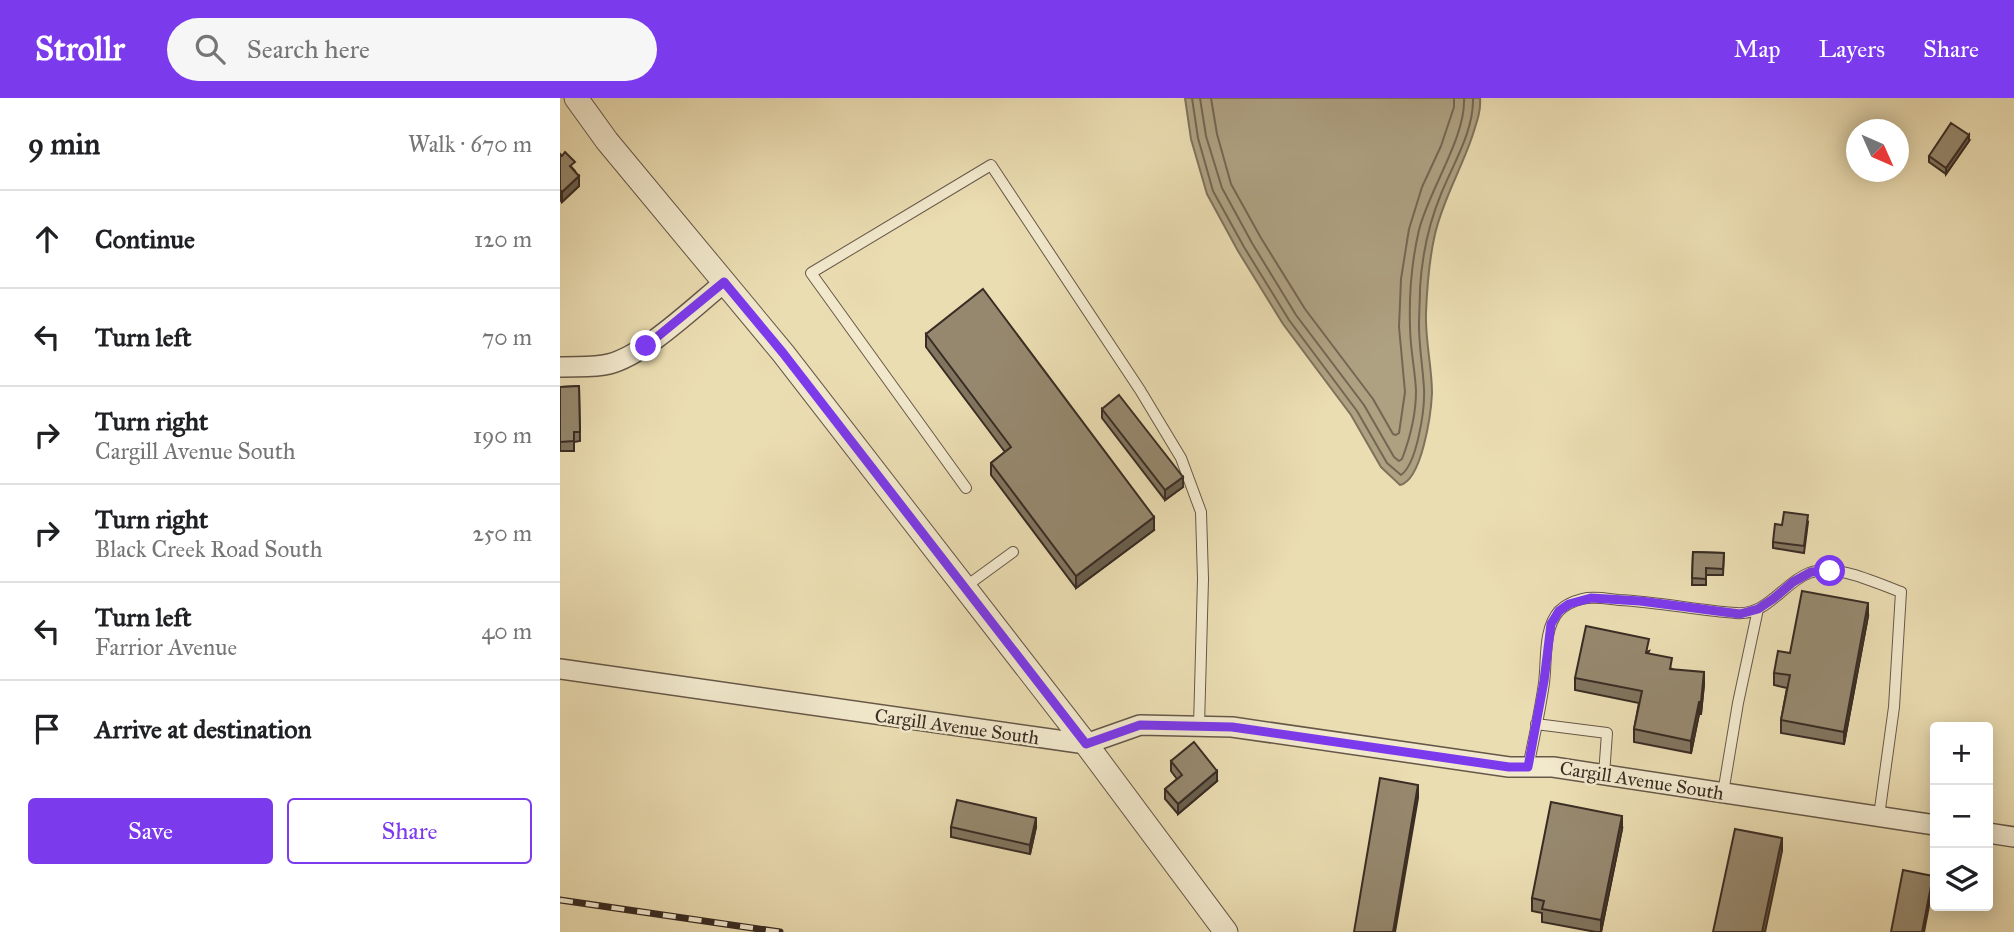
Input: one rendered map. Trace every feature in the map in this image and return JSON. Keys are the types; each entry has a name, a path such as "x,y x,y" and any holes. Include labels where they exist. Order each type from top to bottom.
{"street":[{"path":"576,98 607,141 783,353 1086,744 1226,932"},
{"path":"560,366 609,364 626,358 646,346 724,282"},
{"name":"Cargill Avenue South","path":"560,669 1086,744 1140,725 1232,727 1270,731 1509,767 1553,767 1930,824"},
{"path":"1993,834 2014,837"}],"lane":[{"path":"966,488 811,273 991,164 1140,390 1181,458 1201,512 1203,579 1199,726"},
{"path":"965,588 1013,552"},
{"path":"1528,767 1544,681 1551,624 1559,611 1569,604 1591,598 1640,601 1740,614 1758,609 1793,582 1811,572 1847,573 1901,592 1894,707 1879,816"},
{"path":"1723,793 1758,609"},
{"path":"1536,724 1607,733 1604,775"}],"water":[{"path":"1185,98 1480,98 1473,134 1438,221 1433,244 1426,313 1432,383 1430,416 1420,459 1408,480 1400,485 1381,467 1351,415 1283,324 1238,251 1207,194 1191,139"}],"building":[{"path":"1951,123 1969,135 1946,168 1929,156"},
{"path":"565,152 575,162 570,166 579,176 562,192 560,154 562,156"},
{"path":"983,289 1154,517 1076,576 991,463 1011,447 926,334"},
{"path":"579,386 580,432 574,432 574,441 560,442 560,387"},
{"path":"1119,395 1183,477 1165,490 1102,409"},
{"path":"1784,512 1808,515 1804,546 1773,542 1775,524 1782,525"},
{"path":"1693,552 1724,553 1723,569 1706,568 1706,579 1692,578"},
{"path":"1802,591 1868,603 1844,732 1781,720 1790,675 1774,673 1778,651 1790,653"},
{"path":"1586,626 1649,639 1646,653 1672,658 1670,669 1704,672 1701,702 1691,741 1634,729 1642,691 1575,678"},
{"path":"1194,742 1217,771 1178,804 1165,789 1182,775 1171,761"},
{"path":"1380,778 1418,785 1393,932 1354,932"},
{"path":"957,800 1036,818 1030,845 951,827"},
{"path":"1551,802 1622,816 1601,920 1542,909 1544,901 1532,898"},
{"path":"1735,829 1782,838 1762,932 1713,932"},
{"path":"1903,870 1930,875 1930,891 1922,932 1891,932"}],"railway":[{"path":"560,900 780,932"}],"route":[{"path":"646,346 724,282 783,353 1086,744 1140,725 1232,727 1509,767 1528,767 1544,681 1551,624 1559,611 1569,604 1591,598 1640,601 1740,614 1758,609 1793,582 1811,572 1830,571"}]}
